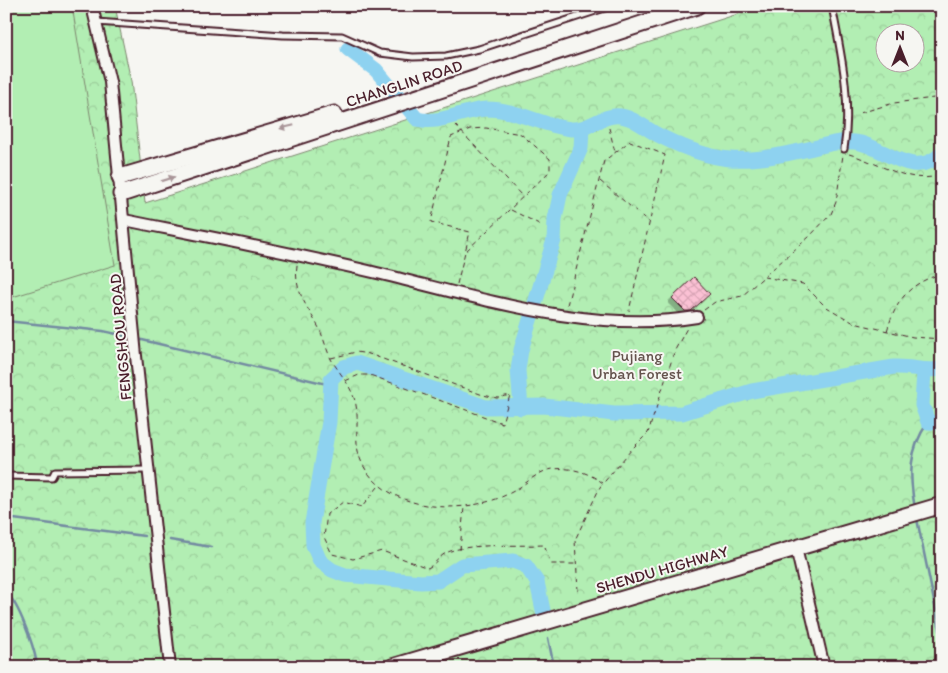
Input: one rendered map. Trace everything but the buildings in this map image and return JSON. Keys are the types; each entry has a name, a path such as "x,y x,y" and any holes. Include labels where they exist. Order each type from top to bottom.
{"street":[{"name":"FENGSHOU ROAD","path":"92,6 110,82 170,667"},
{"name":"CHANGLIN ROAD","path":"413,95 679,6"},
{"name":"CHANGLIN ROAD","path":"120,177 413,95 697,6"},
{"name":"CHANGLIN ROAD","path":"121,194 386,103"},
{"path":"124,220 298,255 524,308 564,315 626,321 668,321 697,317"},
{"name":"SHENDU HIGHWAY","path":"392,667 419,663 942,505"},
{"path":"796,548 824,667"}],"lane":[{"path":"95,22 283,35 342,36 380,53 413,57 446,56 479,49 611,6"},
{"path":"832,6 846,88 846,136 844,151"},
{"path":"6,476 52,476 55,471 149,470"}],"path":[{"path":"860,113 894,103 942,97"},
{"path":"455,125 523,197"},
{"path":"455,292 465,252 470,232 431,222 451,137 470,129 486,128 521,134 550,159 550,171 465,252"},
{"path":"609,128 615,153"},
{"path":"564,315 604,161 630,141 665,155 626,321"},
{"path":"578,591 575,540 603,483 648,433 675,350 686,329 697,317 716,302 742,296 809,237 831,214 836,202 844,151 913,176 927,178 942,174"},
{"path":"599,181 649,222"},
{"path":"511,209 543,226"},
{"path":"298,255 296,272 301,299 323,336 331,359 353,395 357,416 356,448 364,467 379,486 397,497 411,502 464,506 486,502 510,494 535,476 552,469 592,475 603,483"},
{"path":"887,332 892,311 904,295 927,278 942,274"},
{"path":"764,277 803,284 825,306 854,322 887,332 942,339"},
{"path":"331,359 356,352 369,354 483,395 497,398 510,395 502,423 370,375 359,375 345,382"},
{"path":"379,486 362,506 343,502 327,514 324,537 332,554 352,559 382,550 428,568 437,563 445,553 460,550 544,545 551,564 576,564"},
{"path":"460,550 464,506"}],"green space":[{"name":"Pujiang Urban Forest","path":"6,6 115,6 131,81 145,203 763,6 942,6 942,667 6,667"},
{"path":"6,6 72,6 115,265 6,299"}],"waterway":[{"path":"348,49 376,70 417,119 443,119 487,109 509,112 550,125 577,129 609,117 621,116 627,117 656,134 686,148 730,159 751,159 793,153 844,142 865,144 898,160 909,163 920,164 931,161 942,153"},
{"path":"521,408 518,370 521,350 554,240 555,219 560,195 581,148 582,129"},
{"path":"6,321 103,331 130,337"},
{"path":"138,339 331,385"},
{"path":"544,615 537,582 526,566 513,561 462,565 438,581 421,582 345,575 332,570 320,561 313,545 312,523 329,422 331,379 344,367 357,363 486,407 544,406 614,414 682,413 752,391 894,367 929,370 942,369"},
{"path":"924,371 922,405 928,422 942,423"},
{"path":"915,509 911,474 912,464 917,443 928,422"},
{"path":"6,518 144,536"},
{"path":"917,519 942,640"},
{"path":"170,540 211,547"},
{"path":"6,593 16,606 26,627 37,667"},
{"path":"548,638 554,667"}]}
